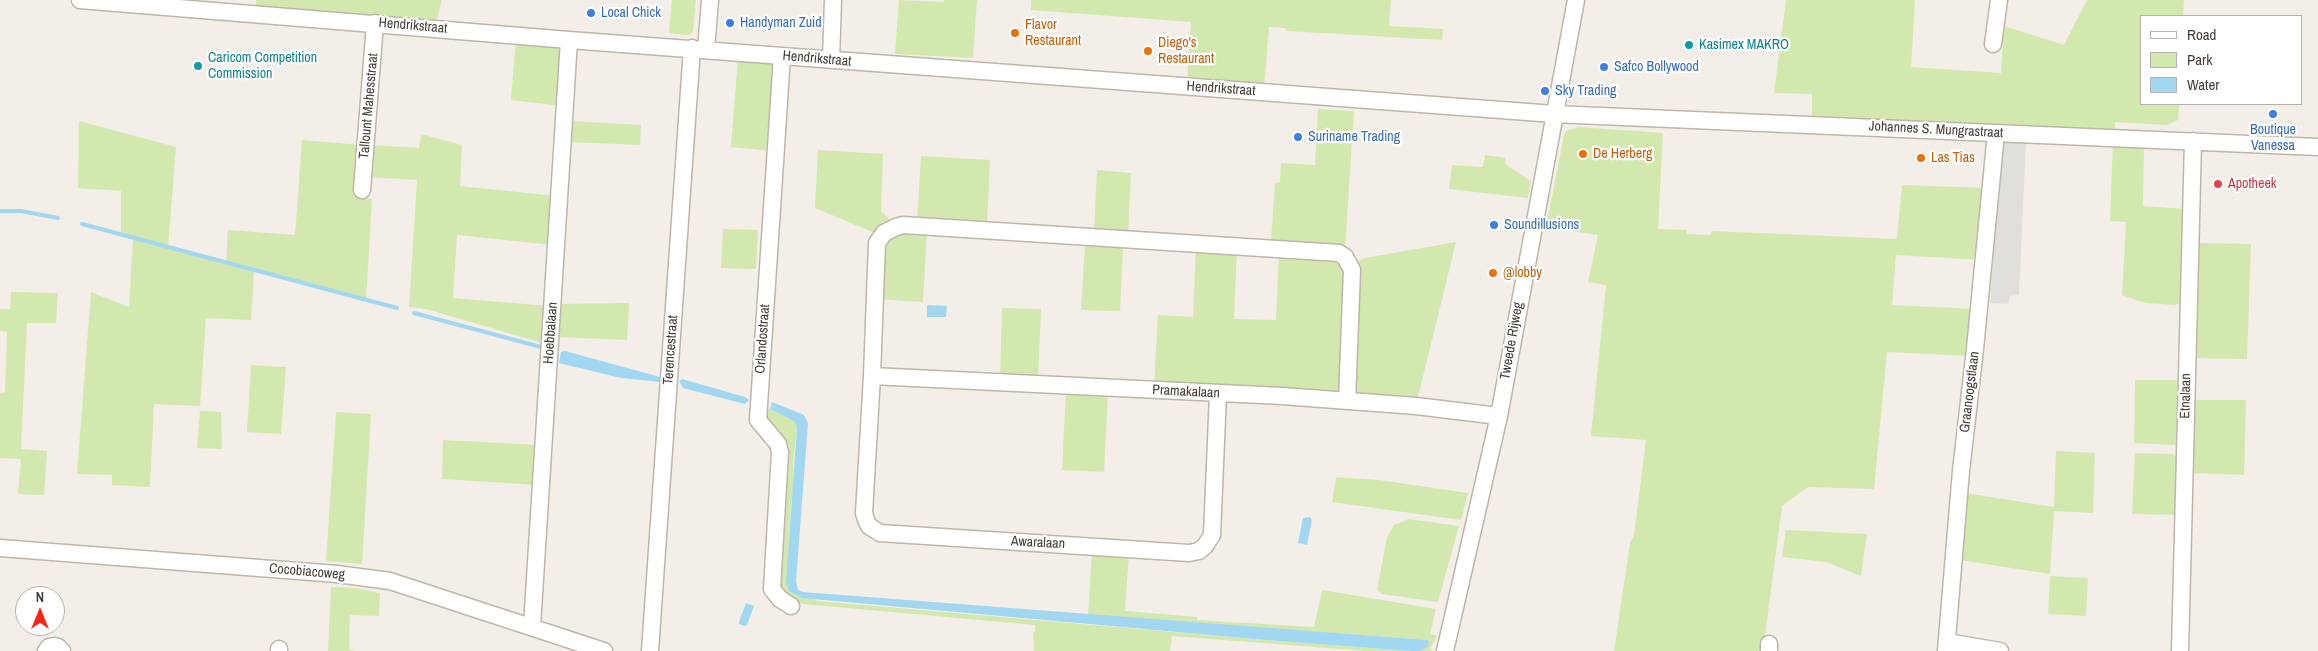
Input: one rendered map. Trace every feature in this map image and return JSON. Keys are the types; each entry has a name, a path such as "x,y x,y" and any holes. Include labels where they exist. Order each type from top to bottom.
{"street":[{"name":"Hendrikstraat","path":"80,0 569,40 1554,114"},
{"name":"Terencestraat","path":"650,651 699,49 710,0"},
{"path":"831,60 833,0"},
{"name":"Tweede Rijweg","path":"1445,651 1499,416 1576,0"},
{"path":"1993,44 1999,0"},
{"name":"Tallount Mahesstraat","path":"362,190 376,23"},
{"name":"Hoebbalaan","path":"532,626 569,40"},
{"name":"Orlandostraat","path":"782,56 758,420 778,444 780,452 772,589 780,600 791,606"},
{"name":"Johannes S. Mungrastraat","path":"1554,114 2318,147"},
{"name":"Graanoogstlaan","path":"1947,647 1961,471 1996,133"},
{"name":"Etnalaan","path":"2180,651 2194,141"},
{"path":"872,376 877,243 884,233 902,225 1339,253 1345,257 1352,270 1347,401"},
{"name":"Pramakalaan","path":"872,376 1282,396 1416,406 1499,416"},
{"name":"Awaralaan","path":"872,376 864,513 869,526 874,530 880,533 1189,553 1199,552 1212,535 1218,394"},
{"name":"Cocobiacoweg","path":"0,548 337,574 390,581 604,651"},
{"path":"46,651 48,646 58,646 62,651"},
{"path":"1947,647 2000,651"}],"green space":[{"path":"256,0 442,0 436,22 256,8"},
{"path":"672,0 696,0 693,32 688,35 669,33"},
{"path":"899,0 944,2 944,0 977,0 973,58 895,54"},
{"path":"1031,0 1391,0 1389,26 1443,29 1442,40 1287,31 1285,28 1269,27 1264,89 1187,83 1191,22 1031,10"},
{"path":"1786,0 1915,0 1911,67 2001,73 2004,26 2064,45 2087,0 2184,0 2183,15 2140,15 2140,105 2179,105 2178,120 2167,125 2115,122 2115,132 1812,119 1812,94 1774,93"},
{"path":"516,39 561,43 562,106 511,100"},
{"path":"738,58 775,62 772,151 731,147"},
{"path":"1318,109 1354,111 1345,249 1271,241 1275,183 1280,182 1281,163 1315,165"},
{"path":"79,121 176,147 168,248 226,264 228,230 295,235 302,140 361,145 357,198 372,199 366,300 254,271 251,320 206,318 200,406 154,404 150,487 112,485 112,475 77,474 91,292 129,307 133,239 121,235 121,191 78,188"},
{"path":"571,121 641,125 640,145 570,142"},
{"path":"1579,127 1663,133 1658,229 1687,230 1687,234 1711,235 1712,231 1897,239 1902,185 1987,188 1980,260 1896,255 1892,305 1975,309 1970,356 1887,352 1874,489 1808,487 1782,506 1763,651 1614,651 1630,543 1634,535 1646,440 1591,436 1606,285 1588,282 1598,235 1546,227 1564,135 1566,131"},
{"path":"421,134 462,145 460,186 556,196 553,245 457,235 453,298 549,306 546,344 426,309 409,307 417,180 366,177 369,145 419,148"},
{"path":"2113,143 2144,144 2143,206 2187,209 2183,301 2176,305 2145,303 2122,295 2126,222 2110,221"},
{"path":"818,150 883,154 881,211 891,221 875,233 815,208"},
{"path":"1485,155 1506,158 1505,164 1531,181 1528,198 1449,189 1452,165 1483,167"},
{"path":"921,156 990,160 987,224 917,221"},
{"path":"1097,170 1131,173 1128,234 1094,232"},
{"path":"723,229 758,230 756,269 721,268"},
{"path":"927,230 923,302 878,299 880,244 892,232"},
{"path":"1456,242 1417,401 1363,399 1354,393 1354,263 1365,258"},
{"path":"2194,243 2251,244 2247,359 2191,358"},
{"path":"1085,246 1123,248 1120,311 1081,310"},
{"path":"1196,246 1237,248 1234,319 1276,320 1279,251 1326,254 1346,267 1340,389 1337,393 1154,387 1158,315 1193,317"},
{"path":"11,292 58,293 56,323 27,323 21,449 47,451 44,495 18,494 21,459 0,458 0,393 5,392 7,332 0,331 0,309 10,309"},
{"path":"629,303 627,340 555,337 557,304"},
{"path":"1002,308 1041,309 1038,380 1000,378"},
{"path":"251,365 286,367 281,434 247,432"},
{"path":"2135,380 2182,380 2179,443 2175,445 2134,443"},
{"path":"1066,391 1108,393 1104,472 1062,470"},
{"path":"2190,400 2246,400 2244,475 2188,473"},
{"path":"762,408 770,409 794,421 797,427 793,466 794,487 791,502 787,588 818,601 1410,651 1366,651 1172,636 1170,651 1034,651 1033,633 1035,632 1035,625 803,604 791,601 777,591 783,455 761,420"},
{"path":"200,411 221,412 222,449 197,448"},
{"path":"336,412 371,414 362,564 326,561"},
{"path":"443,440 539,445 536,485 442,479"},
{"path":"2056,451 2095,453 2093,513 2054,511 2050,574 1960,560 1965,493 2054,507"},
{"path":"2135,453 2172,454 2179,458 2179,515 2132,514"},
{"path":"1336,477 1379,480 1468,493 1461,520 1332,502"},
{"path":"1409,519 1459,526 1438,602 1382,594 1377,590 1387,537 1394,525"},
{"path":"1786,530 1867,534 1861,576 1826,562 1782,557"},
{"path":"1092,551 1129,554 1125,611 1197,617 1197,620 1314,627 1322,590 1436,609 1430,634 1437,636 1430,649 1433,651 1410,651 1425,649 1427,640 1088,615"},
{"path":"2050,576 2088,578 2086,616 2048,614"},
{"path":"331,587 356,588 380,593 379,616 350,615 349,650 357,651 328,651"}],"shaded area":[{"path":"2002,140 2026,141 2019,295 2010,296 2008,304 1990,303"}],"water":[{"path":"927,305 947,306 946,317 927,317"},
{"path":"565,351 660,377 660,382 621,378 559,363 561,352"},
{"path":"682,379 745,397 749,400 745,404 683,388 679,381"},
{"path":"772,402 804,415 808,423 796,581 798,590 803,592 1427,640 1429,642 1428,647 1419,651 1410,651 1266,640 802,598 789,591 786,583 797,427 794,421 770,409"},
{"path":"1310,517 1312,520 1307,545 1298,543 1303,518"},
{"path":"746,603 754,606 745,626 739,624 739,622"}],"waterway":[{"path":"0,211 21,211 58,218"},
{"path":"82,224 397,308"},
{"path":"414,313 541,347"}],"place":[{"name":"Local Chick","path":"591,13"},
{"name":"Handyman Zuid","path":"730,23"},
{"name":"Flavor Restaurant","path":"1015,33"},
{"name":"Kasimex MAKRO","path":"1689,45"},
{"name":"Diego's Restaurant","path":"1148,51"},
{"name":"Caricom Competition Commission","path":"198,66"},
{"name":"Safco Bollywood","path":"1604,67"},
{"name":"Sky Trading","path":"1545,91"},
{"name":"Boutique Vanessa","path":"2273,114"},
{"name":"Suriname Trading","path":"1298,137"},
{"name":"De Herberg","path":"1583,154"},
{"name":"Las Tias","path":"1921,158"},
{"name":"Apotheek","path":"2218,184"},
{"name":"Soundillusions","path":"1494,225"},
{"name":"@lobby","path":"1493,273"}]}
